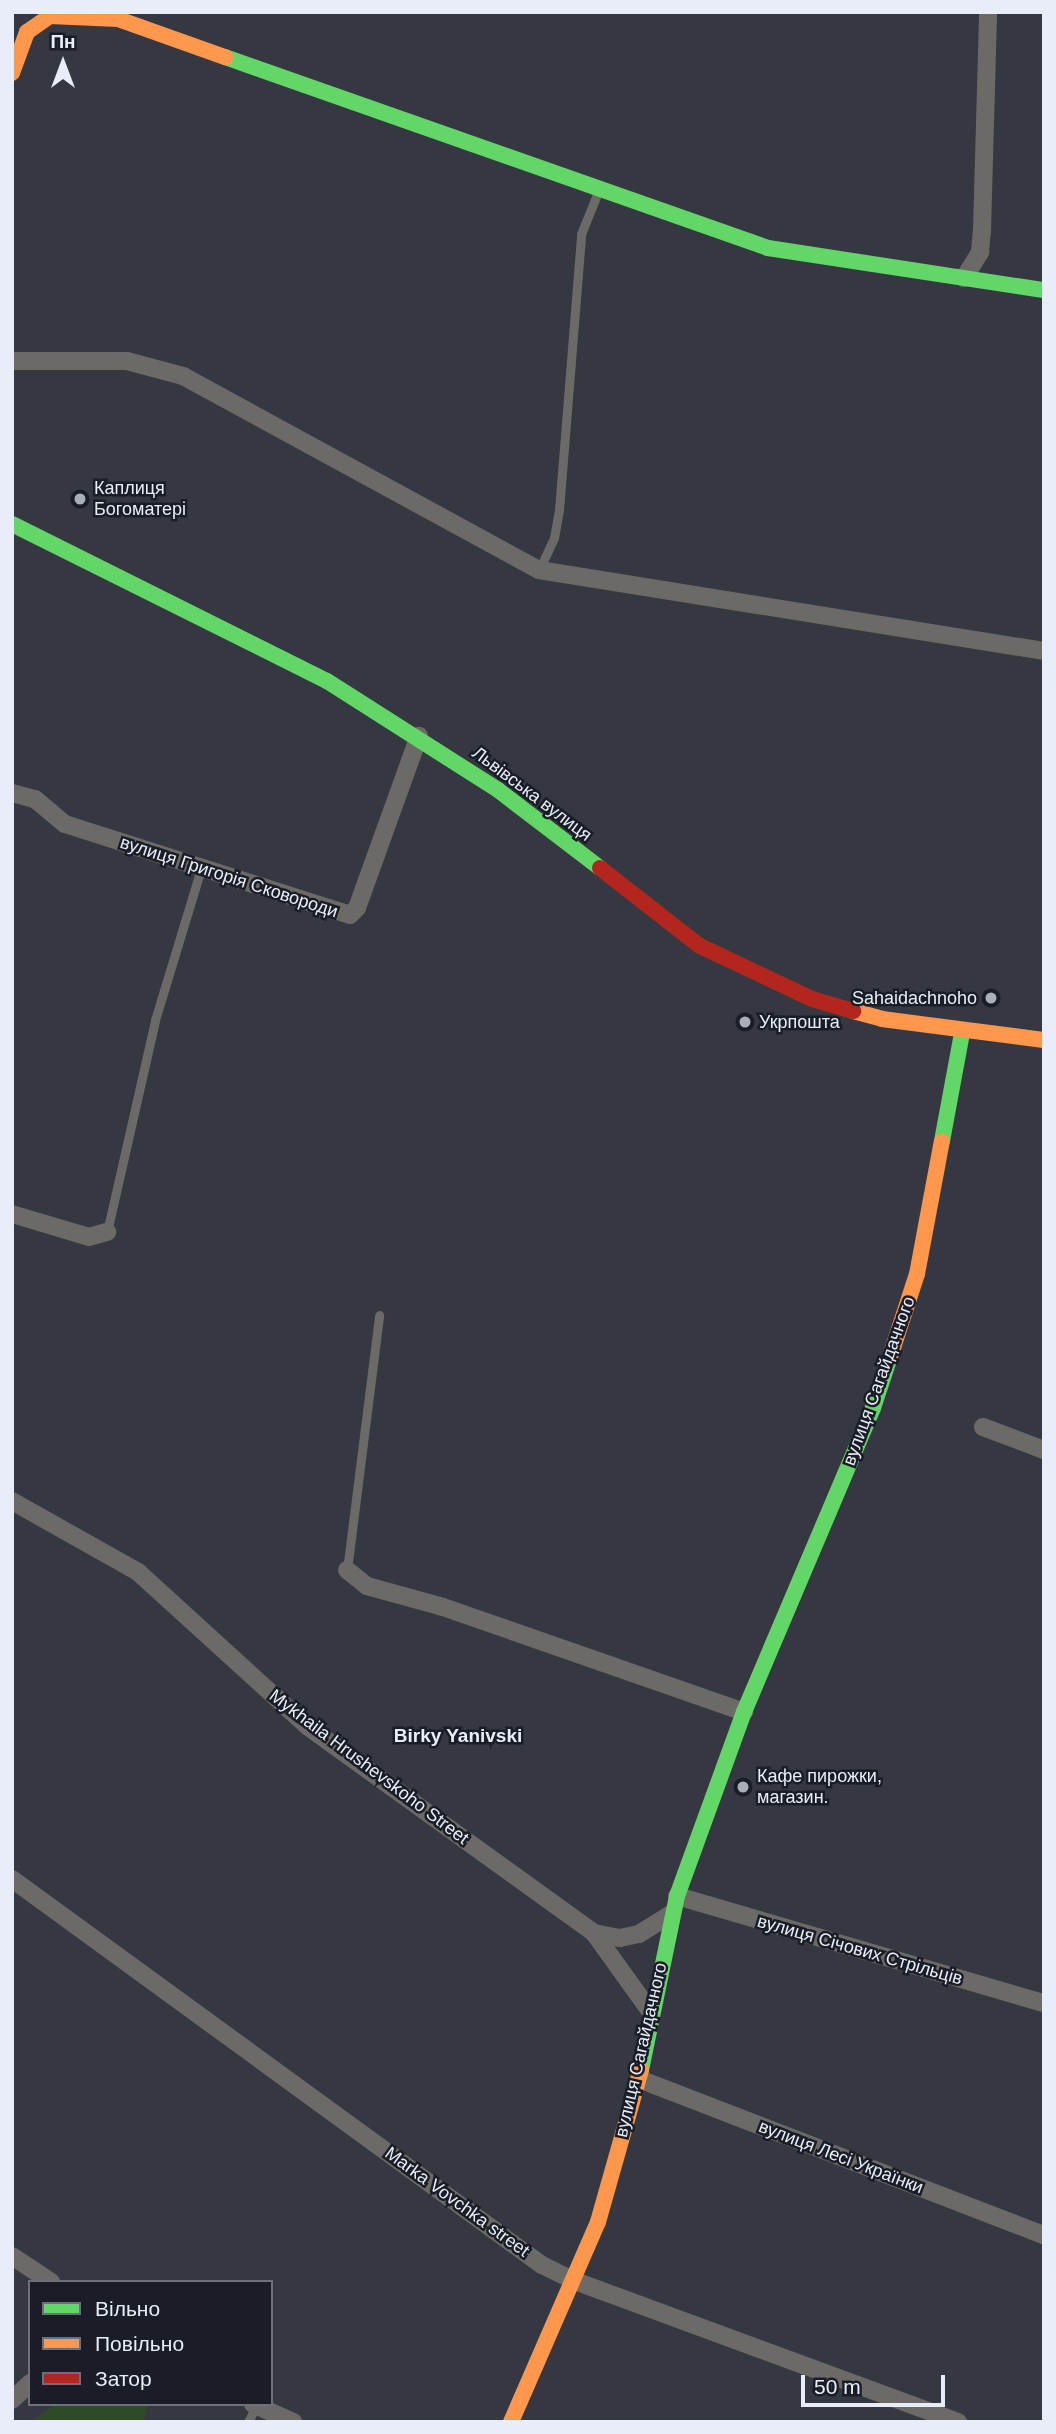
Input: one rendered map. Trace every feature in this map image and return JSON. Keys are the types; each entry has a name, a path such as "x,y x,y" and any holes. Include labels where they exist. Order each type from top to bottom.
{"street":[{"path":"964,278 980,252 982,231 988,12"},
{"path":"12,73 27,32 50,16 118,19 768,248 1044,290"},
{"path":"12,361 127,361 183,376 539,570 1044,650"},
{"name":"Львівська вулиця","path":"12,524 327,681 419,736 498,790 700,946 812,999 882,1019 962,1033 1044,1040"},
{"name":"вулиця Григорія Сковороди","path":"12,793 35,799 65,824 350,915 357,908 419,736"},
{"name":"вулиця Сагайдачного","path":"511,2422 575,2281 598,2222 639,2079 650,2011 674,1905 744,1712 873,1408 918,1274 962,1033"},
{"path":"12,1214 89,1237 107,1231"},
{"path":"983,1427 1044,1450"},
{"name":"Mykhaila Hrushevskoho Street","path":"12,1501 138,1572 307,1726 594,1933 650,2011"},
{"path":"347,1570 367,1586 443,1607 744,1712"},
{"name":"Marka Vovchka street","path":"12,1879 542,2265 575,2281 958,2422"},
{"path":"594,1933 620,1938 639,1934 674,1905"},
{"name":"вулиця Січових Стрільців","path":"674,1905 1044,2003"},
{"name":"вулиця Лесі Українки","path":"639,2079 1044,2235"},
{"path":"12,2256 48,2280"},
{"path":"12,2400 28,2385"},
{"path":"252,2411 293,2422"}],"lane":[{"path":"539,570 554,538 559,510 581,234 587,211 601,189"},
{"path":"107,1231 155,1020 201,869"},
{"path":"347,1570 379,1315"}],"green space":[{"path":"52,2406 148,2406 144,2422 32,2422"}],"traffic: fast":[{"path":"225,57 768,248 1044,290"},
{"path":"12,524 327,681 498,790 600,868"},
{"path":"942,1141 962,1033"},
{"path":"641,2070 677,1896 744,1712 873,1408 890,1357"}],"traffic: slow":[{"path":"12,73 27,32 50,16 118,19 225,57"},
{"path":"853,1011 882,1019 1044,1040"},
{"path":"890,1357 917,1274 942,1141"},
{"path":"511,2422 598,2222 641,2070"}],"traffic: jam":[{"path":"600,868 700,946 812,999 853,1011"}],"place":[{"name":"Каплиця Богоматері","path":"80,499"},
{"name":"Sahaidachnoho","path":"991,998"},
{"name":"Укрпошта","path":"745,1022"},
{"name":"Кафе пирожки, магазин.","path":"743,1787"}],"district":[{"name":"Birky Yanivski","path":"458,1736"}]}
